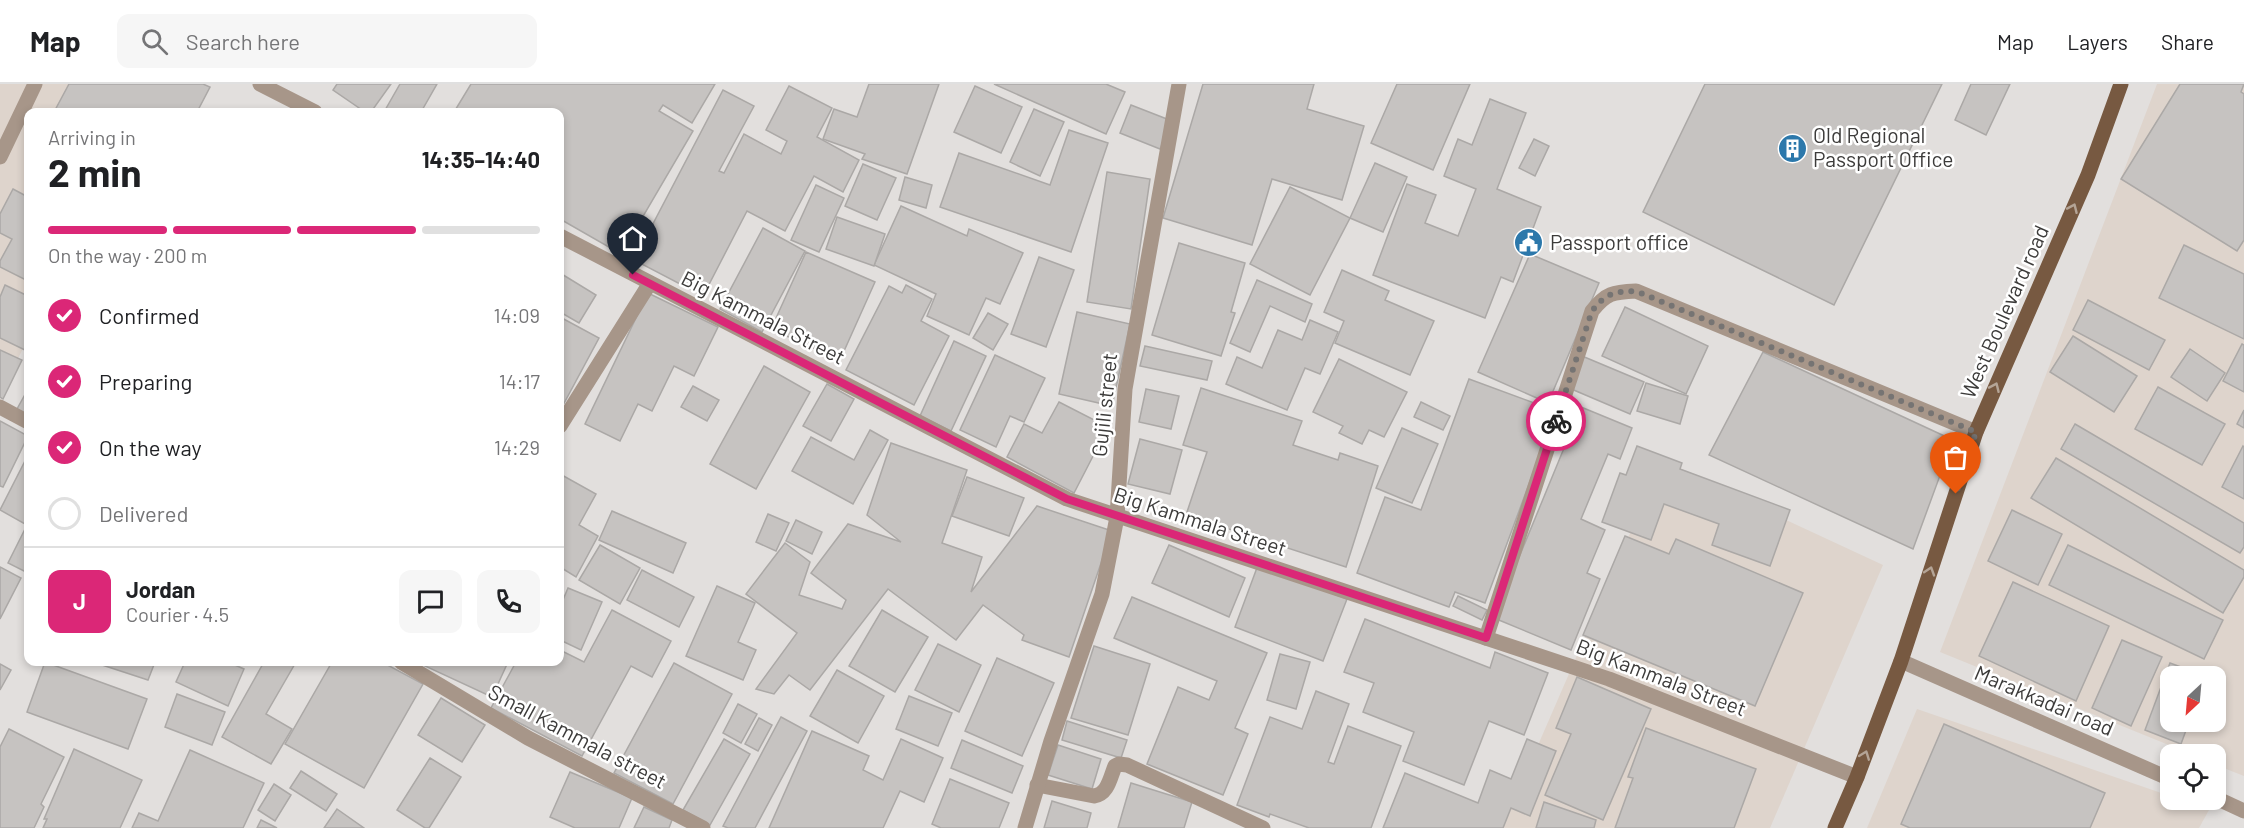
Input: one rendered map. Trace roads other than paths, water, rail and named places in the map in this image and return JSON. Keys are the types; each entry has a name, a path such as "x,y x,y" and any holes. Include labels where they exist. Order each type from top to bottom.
{"main road":[{"name":"West Boulevard road","path":"1835,828 1857,777 1900,661 1976,432 2088,175 2121,84"}],"street":[{"path":"0,157 35,84"},
{"path":"260,84 307,108"},
{"name":"Gujili street","path":"1025,828 1037,785 1102,594 1117,517 1125,389 1179,84"},
{"name":"Big Kammala Street","path":"564,238 1067,499 1609,679 1857,777"},
{"path":"564,420 650,283"},
{"path":"1486,638 1592,311 1602,298 1614,292 1636,291 1976,432"},
{"path":"0,407 24,420"},
{"name":"Marakkadai road","path":"1900,661 2160,775"},
{"name":"Small Kammala street","path":"411,666 528,738 703,828"},
{"path":"1037,785 1094,796 1100,795 1107,787 1115,766 1127,765 1263,828"},
{"path":"2226,803 2244,811"}],"place":[{"name":"Old Regional Passport Office","path":"1792,148"},
{"name":"Passport office","path":"1529,243"}]}
